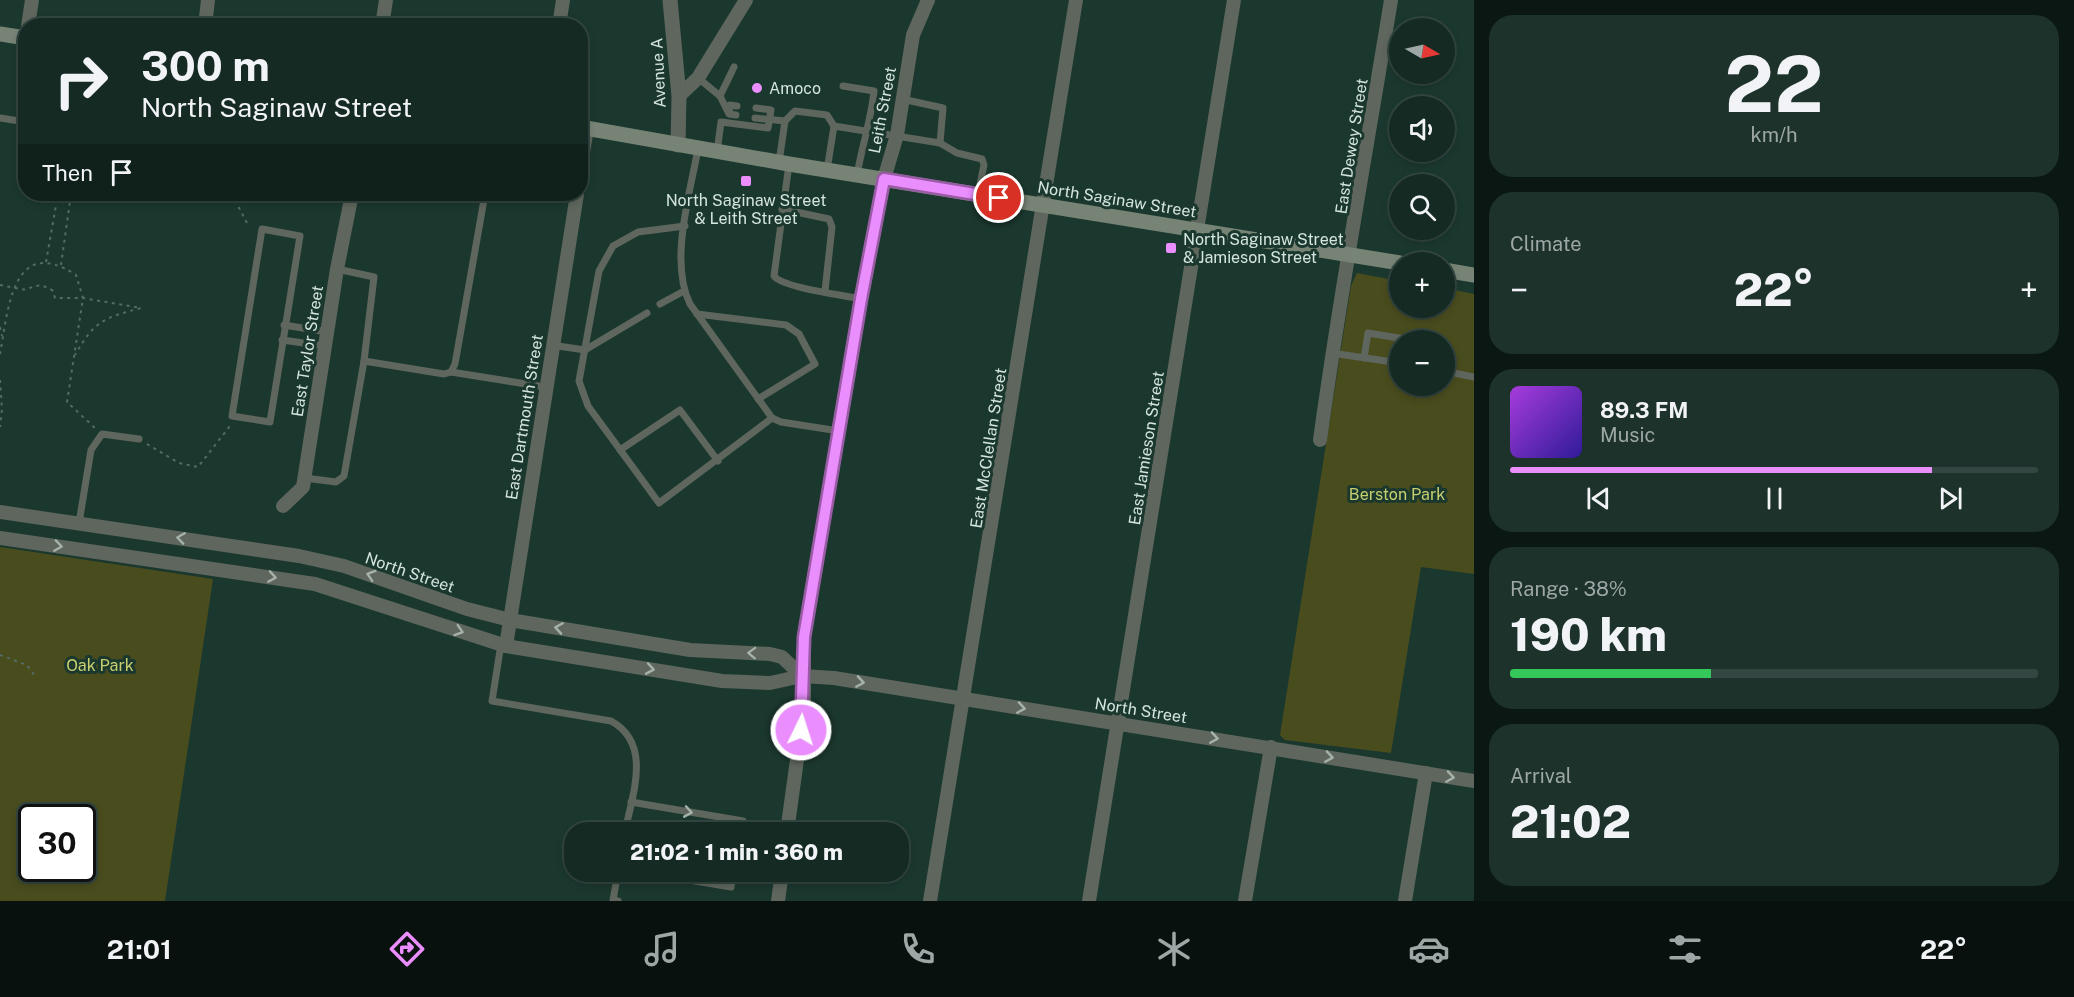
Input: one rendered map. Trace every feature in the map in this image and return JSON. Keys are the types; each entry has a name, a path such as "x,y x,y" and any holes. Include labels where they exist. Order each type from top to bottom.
{"main road":[{"path":"0,34 18,37"},
{"name":"North Saginaw Street","path":"588,129 717,152 1389,261"},
{"path":"1455,272 1474,275"}],"street":[{"path":"29,18 32,0"},
{"path":"206,18 208,0"},
{"path":"383,18 386,0"},
{"path":"560,18 563,0"},
{"name":"Avenue A","path":"670,0 679,96 678,145"},
{"path":"679,96 698,78 746,0"},
{"name":"Leith Street","path":"788,822 804,709 802,676 804,637 861,299 884,179 897,135 913,35 928,0"},
{"name":"East McClellan Street","path":"930,901 1040,239 1042,205 1076,0"},
{"name":"East Jamieson Street","path":"1089,901 1234,0"},
{"name":"East Dewey Street","path":"1320,440 1347,255 1391,0"},
{"name":"East Taylor Street","path":"283,506 303,487 305,478 337,269 351,201"},
{"name":"East Dartmouth Street","path":"503,645 510,620 551,345 576,201"},
{"name":"North Street","path":"0,512 299,555 344,566 467,609 510,620 690,650 770,654 782,657 802,676"},
{"name":"North Street","path":"0,538 315,584 503,645 722,681 770,683 802,676 834,678 1474,780"},
{"path":"231,570 235,546"},
{"path":"1245,901 1271,747"},
{"path":"1405,901 1426,773"},
{"path":"778,901 781,882"}],"lane":[{"path":"720,96 734,67"},
{"path":"698,78 720,96 730,117"},
{"path":"843,86 874,91 871,120 865,130 857,175"},
{"path":"902,99 943,108 940,143"},
{"path":"730,117 730,105 737,106"},
{"path":"717,152 722,122 730,117 768,128 771,110 756,108"},
{"path":"827,170 834,126 827,115 795,111 785,121 782,208 774,276 790,285 861,299"},
{"path":"0,118 18,121"},
{"path":"755,118 785,121"},
{"path":"834,126 940,143 957,153 982,159 984,165 978,195"},
{"path":"698,148 681,262 684,291 697,314 772,418 781,422 839,431"},
{"path":"451,372 455,364 484,201"},
{"path":"782,208 829,219 832,227 825,291"},
{"path":"685,226 638,232 613,246 599,271 579,381 584,398 659,503 718,461 772,418"},
{"path":"262,230 300,236 284,325 270,422 231,416 262,230"},
{"path":"305,478 336,482 344,476 364,361 374,277 337,269"},
{"path":"660,304 684,291"},
{"path":"551,345 585,350 647,313"},
{"path":"697,314 786,325 799,334 816,364 758,399"},
{"path":"284,325 326,339"},
{"path":"1364,358 1368,333 1389,336"},
{"path":"282,340 326,339"},
{"path":"1332,352 1389,361"},
{"path":"364,361 545,387"},
{"path":"1455,374 1474,378"},
{"path":"620,450 680,410 718,461"},
{"path":"79,523 91,450 102,434 139,439"},
{"path":"503,645 492,701 611,721 623,728 637,754 627,822"},
{"path":"631,802 743,822"},
{"path":"616,882 613,900 618,901"},
{"path":"701,882 731,887 732,882"}],"path":[{"path":"46,262 57,201"},
{"path":"61,265 70,201"},
{"path":"231,201 236,202 247,223"},
{"path":"0,354 13,287 26,270 46,262 61,265 76,275 83,298 68,402 102,434"},
{"path":"0,285 27,290 35,285 45,285 53,291 55,298 83,298 141,308 110,316 89,331 74,356"},
{"path":"0,327 3,338"},
{"path":"0,380 3,409 0,427"},
{"path":"139,439 179,463 198,466 232,424"},
{"path":"0,655 27,665 35,676"}],"green space":[{"name":"Berston Park","path":"1357,273 1389,279 1389,318 1455,318 1455,290 1474,294 1474,574 1421,567 1391,753 1285,740 1280,735 1351,286"},
{"name":"Oak Park","path":"0,547 213,579 165,901 0,901"}],"place":[{"name":"Amoco","path":"757,88"},
{"name":"North Saginaw Street & Leith Street","path":"746,181"},
{"name":"North Saginaw Street & Jamieson Street","path":"1171,248"}],"route":[{"path":"801,730 804,709 802,676 804,637 861,299 884,179 999,198"}]}
